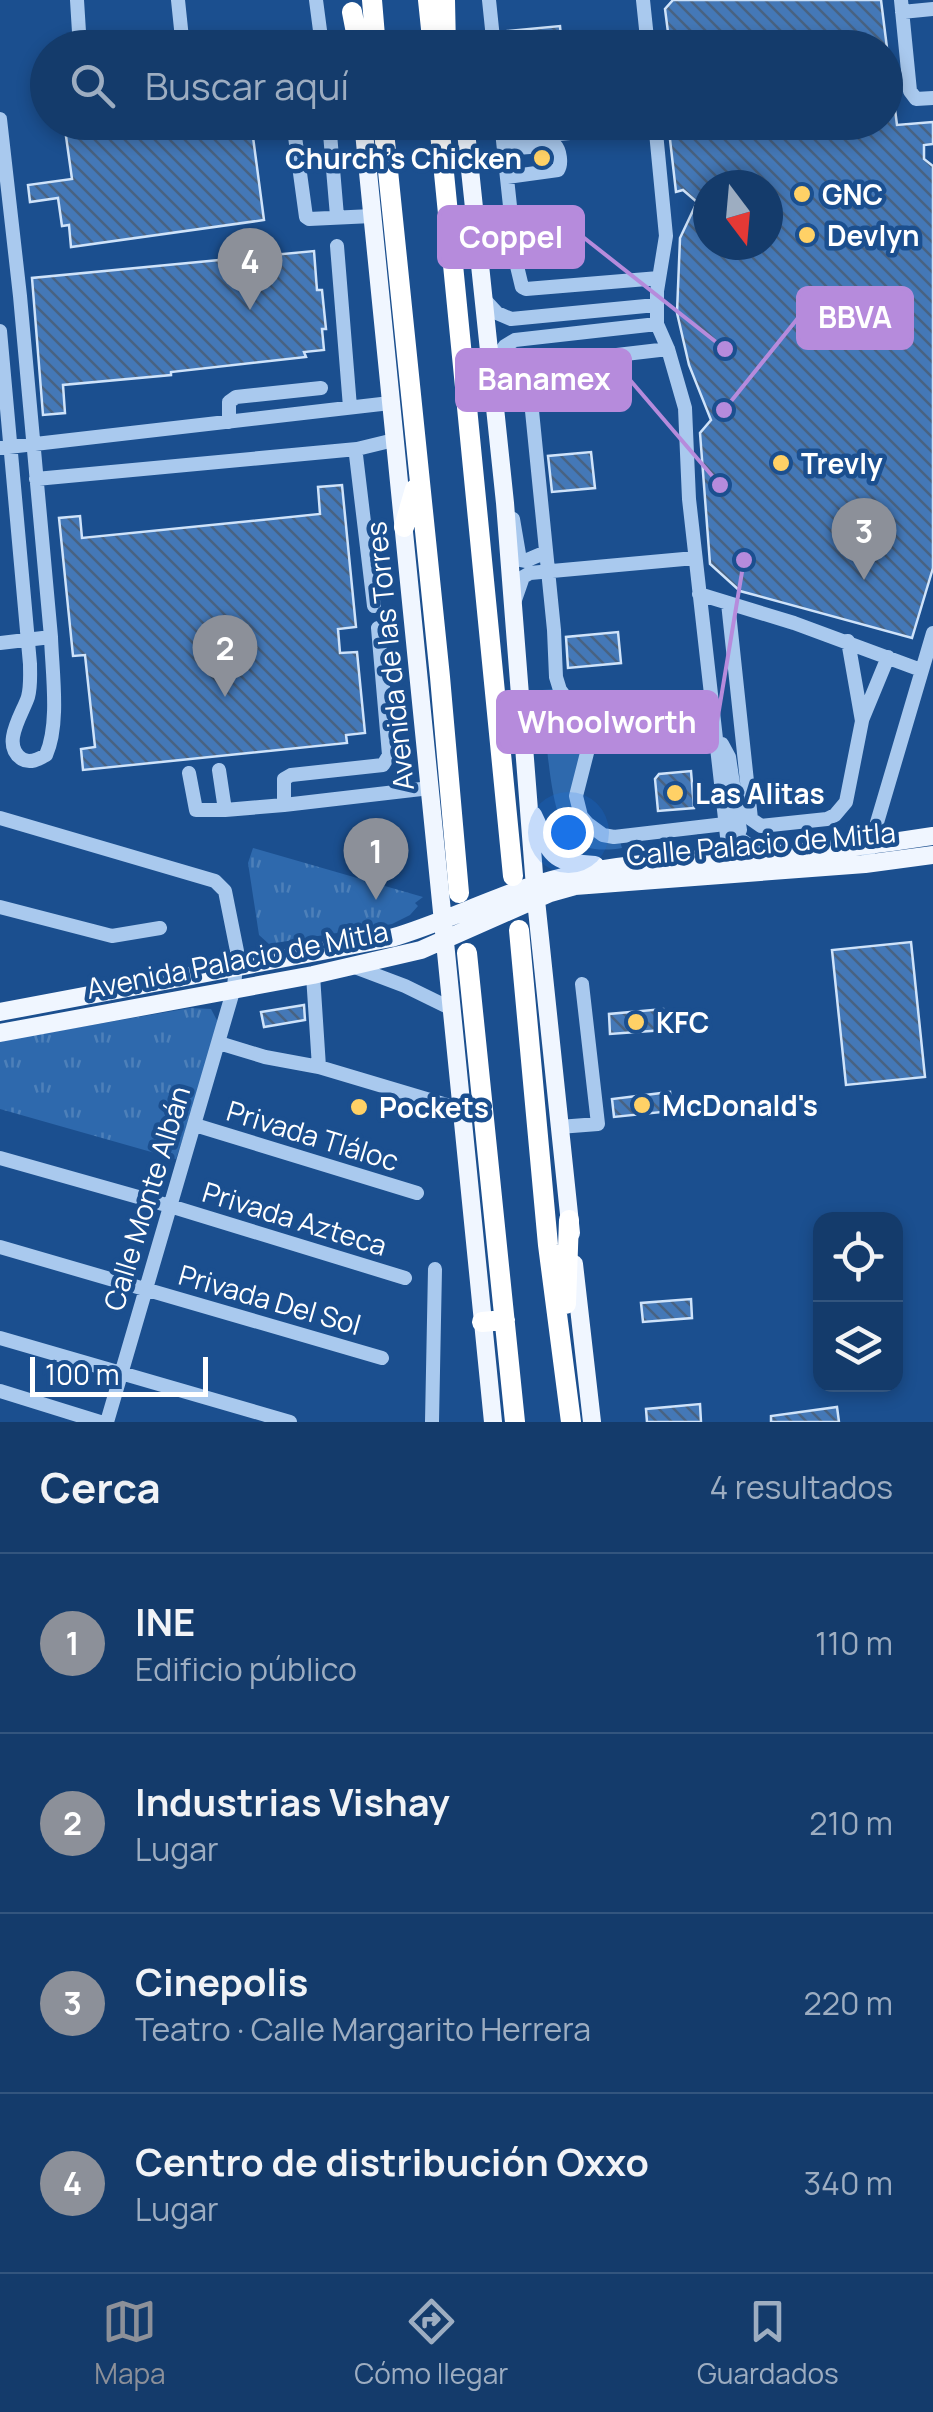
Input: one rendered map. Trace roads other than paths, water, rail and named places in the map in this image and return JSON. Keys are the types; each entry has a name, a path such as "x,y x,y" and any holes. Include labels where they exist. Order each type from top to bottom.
{"highway":[{"path":"372,0 374,30"},
{"path":"428,0 431,30"},
{"path":"446,30 447,0"},
{"path":"374,140 392,230"},
{"name":"Avenida de las Torres","path":"384,140 459,894"},
{"path":"441,140 513,876"},
{"path":"446,205 447,140"},
{"path":"404,526 418,477"},
{"path":"519,930 548,1245 571,1422"},
{"path":"467,953 515,1422"},
{"path":"564,1361 569,1220"},
{"path":"482,1322 505,1320"}],"main road":[{"path":"447,0 452,30"},
{"name":"Avenida de las Torres","path":"365,140 493,1422"},
{"path":"467,140 505,503 536,892 592,1422"},
{"path":"528,803 551,854 562,861 630,866"},
{"name":"Calle Palacio de Mitla","path":"536,892 730,865 867,855 933,836"},
{"name":"Calle Palacio de Mitla","path":"536,892 566,876 630,866 730,865 763,856 933,855"},
{"name":"Avenida Palacio de Mitla","path":"0,1012 444,930 536,892"},
{"name":"Avenida Palacio de Mitla","path":"0,1033 313,975 421,950 444,930"}],"street":[{"path":"76,0 78,30"},
{"path":"178,0 181,30"},
{"path":"316,0 319,30"},
{"path":"489,0 492,30"},
{"path":"643,0 646,30"},
{"path":"933,9 902,6 910,91 916,99 933,98"},
{"path":"0,119 51,637 51,739 46,755 32,761 19,756 13,736 30,686 5,448 0,331"},
{"path":"296,140 306,217 372,216"},
{"path":"330,140 337,216"},
{"path":"503,140 516,262 520,284 526,290 659,278"},
{"path":"503,144 527,140"},
{"path":"657,140 666,236 656,305 658,324 685,408 689,499 719,739 734,833 763,856"},
{"path":"503,144 555,144 559,151 558,170 507,177"},
{"path":"337,246 350,408"},
{"path":"484,299 497,313 511,319 656,305"},
{"path":"490,365 505,346 516,340 658,324"},
{"path":"668,349 531,366 528,371 556,677 560,690 586,728 588,748 577,790 581,816 596,830 614,837 725,824"},
{"path":"229,422 229,402 236,397 320,388"},
{"path":"5,448 390,403"},
{"path":"36,479 358,449 394,440"},
{"path":"358,449 374,606"},
{"path":"505,503 515,528 520,560 546,552"},
{"path":"513,605 523,577 530,573 696,558"},
{"path":"699,594 848,641 921,670"},
{"path":"728,603 751,818 760,826 828,819 846,802 862,721 888,657"},
{"path":"284,805 286,776 376,767 386,762 389,755 378,628"},
{"path":"867,855 933,633"},
{"path":"0,643 51,637"},
{"path":"848,641 862,721"},
{"path":"719,739 730,865"},
{"path":"219,770 224,810"},
{"path":"189,773 196,810 284,805 430,788"},
{"path":"0,818 221,884 228,899 237,952 234,988"},
{"path":"0,907 100,934 160,928"},
{"path":"352,966 452,1009"},
{"path":"313,975 319,1067"},
{"path":"559,1127 598,1124 582,984"},
{"name":"Calle Monte Albán","path":"103,1422 234,988"},
{"path":"219,1043 319,1067 460,1109"},
{"name":"Privada Tláloc","path":"195,1124 417,1193"},
{"name":"Privada Azteca","path":"0,1158 406,1278"},
{"name":"Privada Del Sol","path":"0,1247 382,1358"},
{"path":"432,1422 435,1269"},
{"path":"0,1338 290,1422"},
{"path":"0,1391 54,1415 103,1422"}],"place":[{"name":"Church's Chicken","path":"542,158"},
{"name":"GNC","path":"802,194"},
{"name":"Devlyn","path":"807,235"},
{"name":"Centro de distribución Oxxo","path":"250,310"},
{"name":"Coppel","path":"725,349"},
{"name":"BBVA","path":"724,410"},
{"name":"Trevly","path":"781,463"},
{"name":"Banamex","path":"720,485"},
{"name":"Whoolworth","path":"744,560"},
{"name":"Cinepolis","path":"864,580"},
{"name":"Industrias Vishay","path":"225,697"},
{"name":"Las Alitas","path":"675,793"},
{"name":"INE","path":"376,900"},
{"name":"KFC","path":"636,1022"},
{"name":"McDonald's","path":"642,1105"},
{"name":"Pockets","path":"359,1107"}]}
